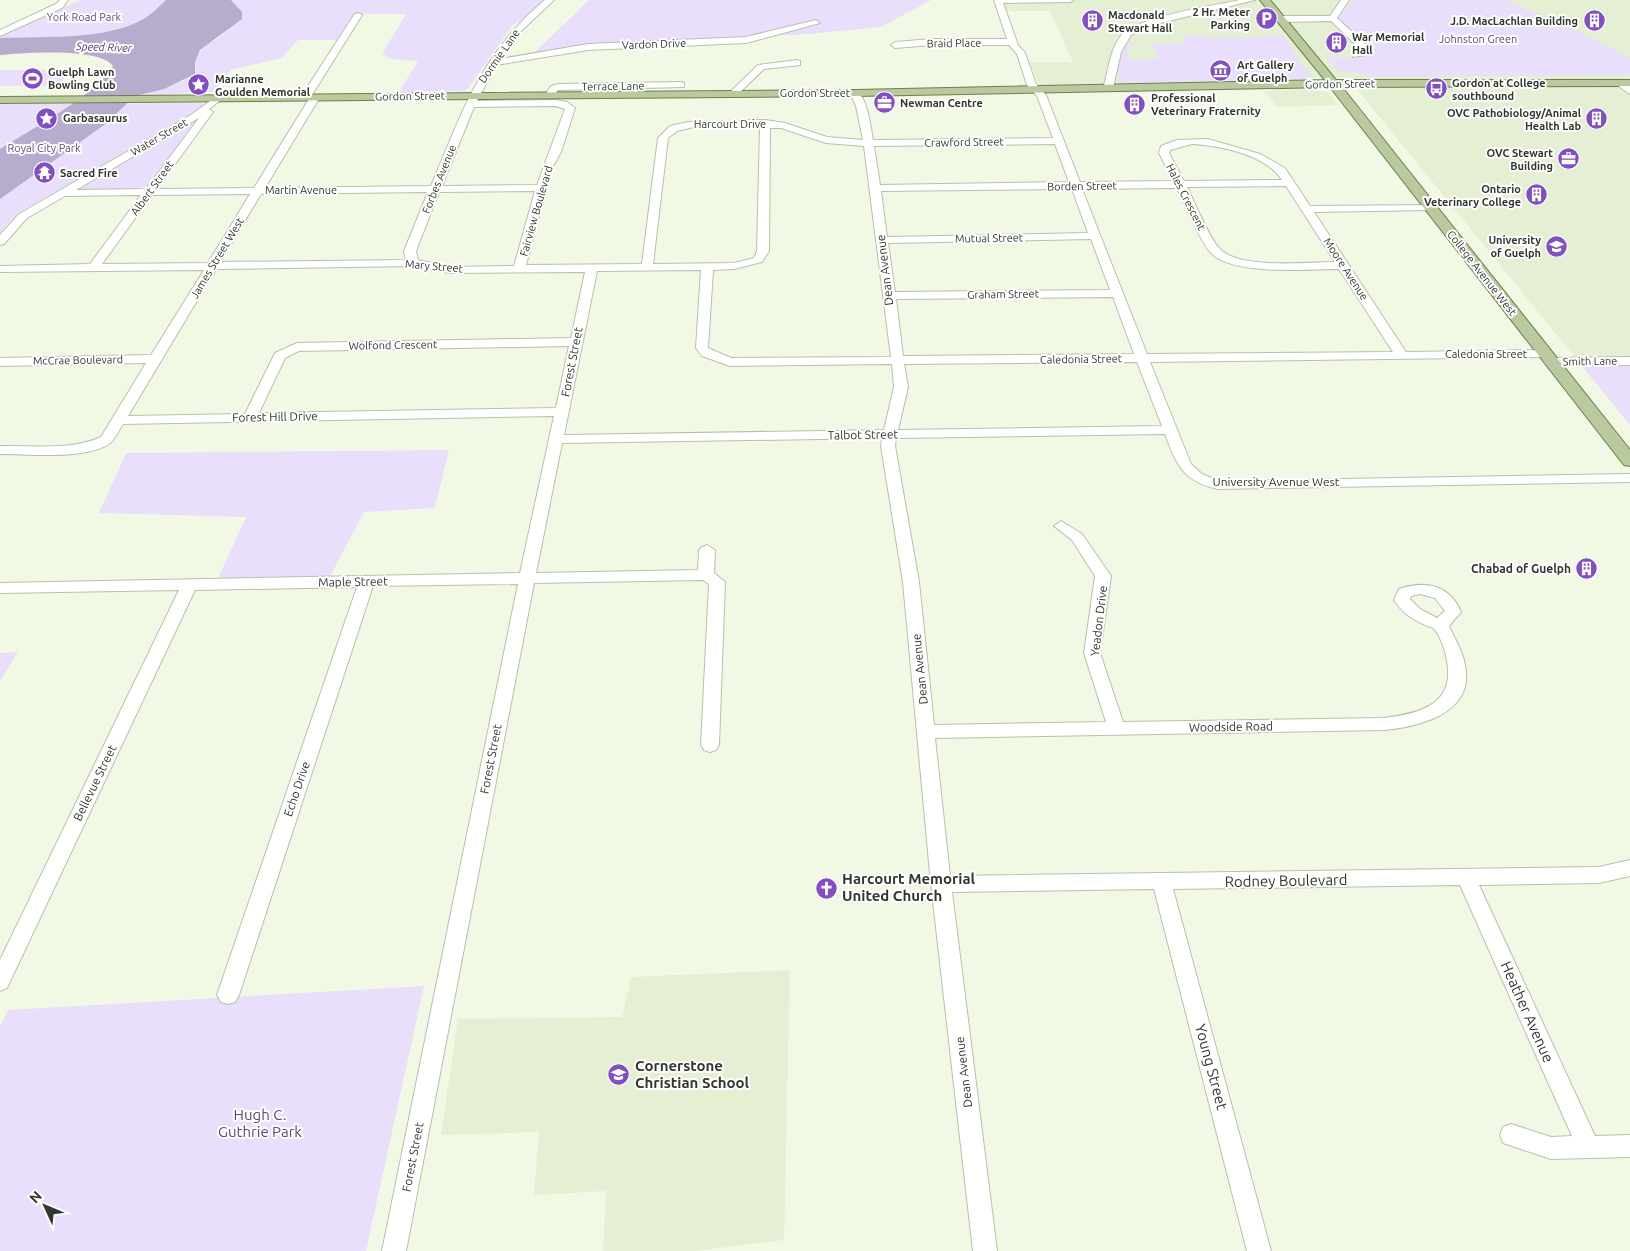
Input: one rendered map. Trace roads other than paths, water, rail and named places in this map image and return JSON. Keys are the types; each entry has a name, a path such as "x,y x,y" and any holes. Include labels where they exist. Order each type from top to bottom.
{"main road":[{"name":"College Avenue West","path":"1265,0 1335,84 1547,358 1630,461"},
{"name":"Gordon Street","path":"0,100 310,97 472,99 550,94 733,94 1335,84 1625,83"}],"street":[{"path":"0,33 59,6 64,0"},
{"name":"Dormie Lane","path":"472,99 491,64 518,28 550,0"},
{"path":"998,1 1070,0"},
{"path":"1108,88 1115,56 1129,32 1154,22 1251,0"},
{"path":"1333,18 1345,0"},
{"name":"University Avenue West","path":"998,1 1014,46 1021,53 1032,85 1042,94 1186,469 1203,482 1218,485 1630,478"},
{"name":"James Street West","path":"119,420 257,190 358,15"},
{"path":"1281,19 1333,18 1368,52 1356,55"},
{"name":"Vardon Drive","path":"491,64 588,47 746,40 816,23"},
{"name":"Braid Place","path":"895,45 932,42 1013,42"},
{"path":"733,94 761,67 767,64 797,63"},
{"path":"1625,83 1630,91"},
{"name":"Terrace Lane","path":"550,94 554,88 558,87 681,86"},
{"name":"Dean Avenue","path":"855,92 861,106 869,143 901,387 898,408 889,435 888,446 911,582 942,884 985,1251"},
{"name":"Water Street","path":"0,242 24,216 207,108 218,98"},
{"name":"Fairview Boulevard","path":"472,99 556,102 569,106 556,152 547,168 540,188 519,268"},
{"name":"Forbes Avenue","path":"414,263 410,258 410,251 472,99"},
{"name":"Albert Street","path":"93,268 208,111 207,108"},
{"name":"Harcourt Drive","path":"647,268 663,138 666,132 684,125 698,123 765,123 799,129 826,140 869,143"},
{"name":"Mary Street","path":"0,269 414,263 450,270 707,267 747,264 758,260 763,251 765,123"},
{"name":"Crawford Street","path":"869,143 1059,141"},
{"name":"Hales Crescent","path":"1290,183 1282,170 1270,162 1247,152 1207,143 1180,142 1165,148 1164,153 1179,185 1215,251 1223,258 1248,265 1343,265"},
{"name":"Borden Street","path":"874,188 1290,183"},
{"name":"Moore Avenue","path":"1290,183 1401,354"},
{"name":"Martin Avenue","path":"62,193 540,188"},
{"path":"1308,210 1430,207"},
{"name":"Mutual Street","path":"882,240 1096,236"},
{"name":"Caledonia Street","path":"707,267 702,348 706,353 730,362 1401,354 1547,358"},
{"name":"Forest Street","path":"394,1251 527,578 592,268"},
{"name":"Graham Street","path":"888,296 1118,293"},
{"name":"Wolfond Crescent","path":"250,417 280,356 297,347 576,342"},
{"name":"Smith Lane","path":"1547,358 1630,361"},
{"name":"McCrae Boulevard","path":"0,362 155,359"},
{"name":"Forest Hill Drive","path":"119,420 562,412"},
{"path":"0,450 91,447 106,440 119,420"},
{"name":"Talbot Street","path":"557,439 1170,430"},
{"name":"Yeadon Drive","path":"1061,526 1077,537 1103,576 1092,653 1117,729"},
{"path":"708,550 706,575 717,582 710,745"},
{"name":"Maple Street","path":"0,588 366,583 706,575"},
{"name":"Echo Drive","path":"228,995 366,583"},
{"name":"Bellevue Street","path":"0,982 190,584"},
{"name":"Woodside Road","path":"926,732 1410,722 1437,710 1448,702 1455,689 1458,670 1455,656 1440,625"},
{"name":"Rodney Boulevard","path":"942,884 1162,883 1599,875 1630,868"},
{"name":"Heather Avenue","path":"1466,878 1588,1147"},
{"name":"Young Street","path":"1162,883 1259,1251"},
{"path":"1511,1135 1551,1148 1630,1146"}],"water":[{"name":"Speed River","path":"166,0 231,0 242,12 242,19 200,50 195,62 195,74 164,89 135,96 104,125 0,199 0,149 78,100 92,89 113,66 105,60 93,56 77,54 0,55 0,38 74,36 112,31 145,18"}],"place":[{"name":"2 Hr. Meter Parking","path":"1266,18"},
{"name":"Macdonald Stewart Hall","path":"1092,21"},
{"name":"J.D. MacLachlan Building","path":"1594,21"},
{"name":"War Memorial Hall","path":"1336,43"},
{"name":"Art Gallery of Guelph","path":"1221,71"},
{"name":"Guelph Lawn Bowling Club","path":"32,78"},
{"name":"Marianne Goulden Memorial","path":"199,85"},
{"name":"Gordon at College southbound","path":"1436,89"},
{"name":"Newman Centre","path":"884,103"},
{"name":"Professional Veterinary Fraternity","path":"1135,104"},
{"name":"Garbasaurus","path":"47,118"},
{"name":"OVC Pathobiology/Animal Health Lab","path":"1597,119"},
{"name":"OVC Stewart Building","path":"1569,159"},
{"name":"Sacred Fire","path":"44,173"},
{"name":"Ontario Veterinary College","path":"1537,195"},
{"name":"University of Guelph","path":"1557,246"},
{"name":"Chabad of Guelph","path":"1587,569"},
{"name":"Harcourt Memorial United Church","path":"826,888"},
{"name":"Cornerstone Christian School","path":"619,1075"}],"park label":[{"name":"York Road Park","path":"84,17"},
{"name":"Johnston Green","path":"1478,39"},
{"name":"Royal City Park","path":"44,148"},
{"name":"Hugh C. Guthrie Park","path":"260,1124"}]}
